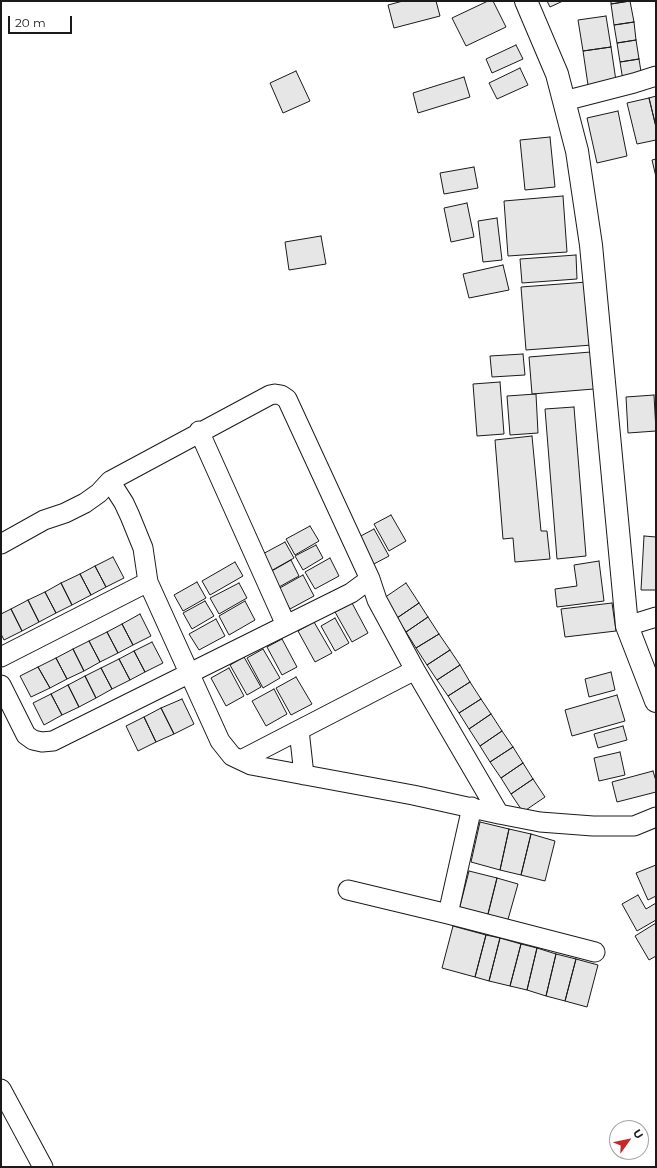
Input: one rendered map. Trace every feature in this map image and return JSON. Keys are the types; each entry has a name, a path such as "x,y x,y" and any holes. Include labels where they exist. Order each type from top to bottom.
{"street":[{"path":"526,1 557,74 577,151 591,245 627,626 656,702"},
{"path":"564,101 634,84 656,76"},
{"path":"1,544 44,520 65,513 85,503 99,493 110,480 200,431 270,395 281,395 287,399 370,579 377,600 415,670 499,814"},
{"path":"200,431 286,625"},
{"path":"110,480 124,504 143,548 148,582 220,741 232,756 251,765 413,795 540,822 593,826 634,826 656,817"},
{"path":"1,685 26,735 33,740 42,742 53,741 351,593 370,579"},
{"path":"1,657 148,582"},
{"path":"627,626 656,617"},
{"path":"240,760 415,670"},
{"path":"299,730 304,775"},
{"path":"448,914 472,807"},
{"path":"348,890 595,952"},
{"path":"1,1089 43,1167"}],"building":[{"path":"403,1 436,1 440,16 394,28 388,5"},
{"path":"488,1 493,1 506,27 466,46 452,18"},
{"path":"547,1 563,1 550,7"},
{"path":"611,1 630,1 611,4"},
{"path":"630,1 634,22 614,25 611,4"},
{"path":"606,16 611,47 583,51 578,20"},
{"path":"634,22 636,40 617,43 614,25"},
{"path":"636,40 639,59 620,62 617,43"},
{"path":"516,45 523,59 492,73 486,59"},
{"path":"611,47 616,81 588,85 583,51"},
{"path":"639,59 642,78 623,81 620,62"},
{"path":"520,68 528,85 497,99 489,83"},
{"path":"296,71 310,101 283,113 270,83"},
{"path":"464,77 470,97 418,113 413,93"},
{"path":"656,96 656,127 649,98"},
{"path":"649,98 656,127 656,140 637,144 627,103"},
{"path":"618,111 627,156 597,163 587,118"},
{"path":"550,137 555,187 525,190 520,140"},
{"path":"656,159 656,177 652,160"},
{"path":"474,167 478,188 444,194 440,173"},
{"path":"563,196 567,252 508,256 504,201"},
{"path":"467,203 474,237 451,242 444,208"},
{"path":"497,218 502,260 483,262 478,221"},
{"path":"321,236 326,264 289,270 285,242"},
{"path":"576,255 577,279 522,283 520,259"},
{"path":"503,265 509,290 469,298 463,274"},
{"path":"587,282 592,345 526,350 521,287"},
{"path":"591,352 594,389 532,394 529,357"},
{"path":"523,354 525,375 492,377 490,356"},
{"path":"500,382 504,434 477,436 473,384"},
{"path":"536,394 538,433 510,435 507,396"},
{"path":"654,395 656,431 628,433 626,397"},
{"path":"574,407 586,556 557,559 545,409"},
{"path":"532,436 541,531 547,531 550,559 515,562 513,538 503,539 495,440"},
{"path":"391,515 406,541 389,551 374,524"},
{"path":"310,526 319,541 295,555 286,539"},
{"path":"374,529 389,556 372,565 357,538"},
{"path":"644,536 656,537 656,590 641,590"},
{"path":"285,542 294,558 269,572 259,556"},
{"path":"316,545 323,558 303,570 295,556"},
{"path":"113,557 124,578 106,587 95,566"},
{"path":"330,558 339,576 315,589 305,572"},
{"path":"291,560 299,576 279,587 270,572"},
{"path":"599,561 604,601 557,607 555,589 577,586 574,565"},
{"path":"235,562 243,576 210,595 202,581"},
{"path":"95,566 106,587 91,595 80,574"},
{"path":"80,574 91,595 72,605 61,583"},
{"path":"303,575 314,596 290,609 278,589"},
{"path":"197,582 206,598 183,611 174,595"},
{"path":"61,583 72,605 56,613 45,592"},
{"path":"239,583 247,598 219,614 210,598"},
{"path":"406,583 419,603 397,618 384,598"},
{"path":"45,592 56,613 39,622 28,600"},
{"path":"28,600 39,622 22,631 11,609"},
{"path":"205,601 214,616 192,629 183,613"},
{"path":"245,601 255,620 229,635 219,616"},
{"path":"352,603 368,633 352,642 335,612"},
{"path":"419,603 428,617 406,632 397,618"},
{"path":"612,603 616,631 565,637 561,609"},
{"path":"11,609 22,631 4,640 1,634 1,614"},
{"path":"140,614 151,636 133,645 122,624"},
{"path":"428,617 439,634 416,648 406,632"},
{"path":"335,618 349,643 335,651 321,626"},
{"path":"216,619 225,636 199,650 189,634"},
{"path":"314,622 332,653 315,662 298,631"},
{"path":"122,624 133,645 118,653 107,632"},
{"path":"107,632 118,653 100,662 89,641"},
{"path":"439,634 450,650 427,665 416,648"},
{"path":"282,639 297,667 282,675 267,647"},
{"path":"89,641 100,662 84,671 73,649"},
{"path":"152,642 163,663 145,672 134,651"},
{"path":"73,649 84,671 67,679 56,658"},
{"path":"263,649 280,678 263,688 247,658"},
{"path":"450,650 460,665 437,680 427,665"},
{"path":"134,651 145,672 130,680 119,659"},
{"path":"244,657 261,687 247,695 230,665"},
{"path":"56,658 67,679 50,688 38,667"},
{"path":"119,659 130,680 112,689 101,668"},
{"path":"460,665 470,682 448,696 437,680"},
{"path":"38,667 50,688 31,697 20,676"},
{"path":"101,668 112,689 96,698 85,676"},
{"path":"229,668 244,696 226,706 211,678"},
{"path":"611,672 615,690 589,697 585,679"},
{"path":"85,676 96,698 79,707 68,685"},
{"path":"296,677 312,704 291,715 276,688"},
{"path":"470,682 481,699 459,713 448,696"},
{"path":"68,685 79,707 62,715 51,694"},
{"path":"274,689 287,714 266,726 252,701"},
{"path":"51,694 62,715 44,725 33,703"},
{"path":"617,695 625,721 572,736 565,710"},
{"path":"182,699 194,724 174,734 161,708"},
{"path":"481,699 491,714 469,729 459,713"},
{"path":"161,708 174,734 156,742 144,717"},
{"path":"491,714 502,731 480,746 469,729"},
{"path":"144,717 156,742 138,751 126,726"},
{"path":"623,726 627,740 598,748 594,734"},
{"path":"502,731 513,747 490,762 480,746"},
{"path":"513,747 523,763 501,778 490,762"},
{"path":"620,752 625,775 599,781 594,758"},
{"path":"523,763 533,779 511,794 501,778"},
{"path":"653,771 656,781 656,792 617,802 612,782"},
{"path":"533,779 545,797 523,812 511,794"},
{"path":"480,822 509,829 500,870 471,862"},
{"path":"509,829 531,834 521,875 500,870"},
{"path":"531,834 555,841 545,881 521,875"},
{"path":"656,865 656,896 648,900 636,873"},
{"path":"469,871 497,878 487,918 459,910"},
{"path":"497,878 518,884 507,923 487,918"},
{"path":"638,895 646,909 656,903 656,920 637,931 622,904"},
{"path":"656,923 656,956 649,960 635,936"},
{"path":"453,926 486,935 475,977 442,968"},
{"path":"486,935 500,938 489,981 475,977"},
{"path":"500,938 521,944 510,986 489,981"},
{"path":"521,944 537,948 527,990 510,986"},
{"path":"537,948 556,954 546,996 527,990"},
{"path":"556,954 576,959 565,1001 546,996"},
{"path":"576,959 598,965 587,1007 565,1001"}]}
